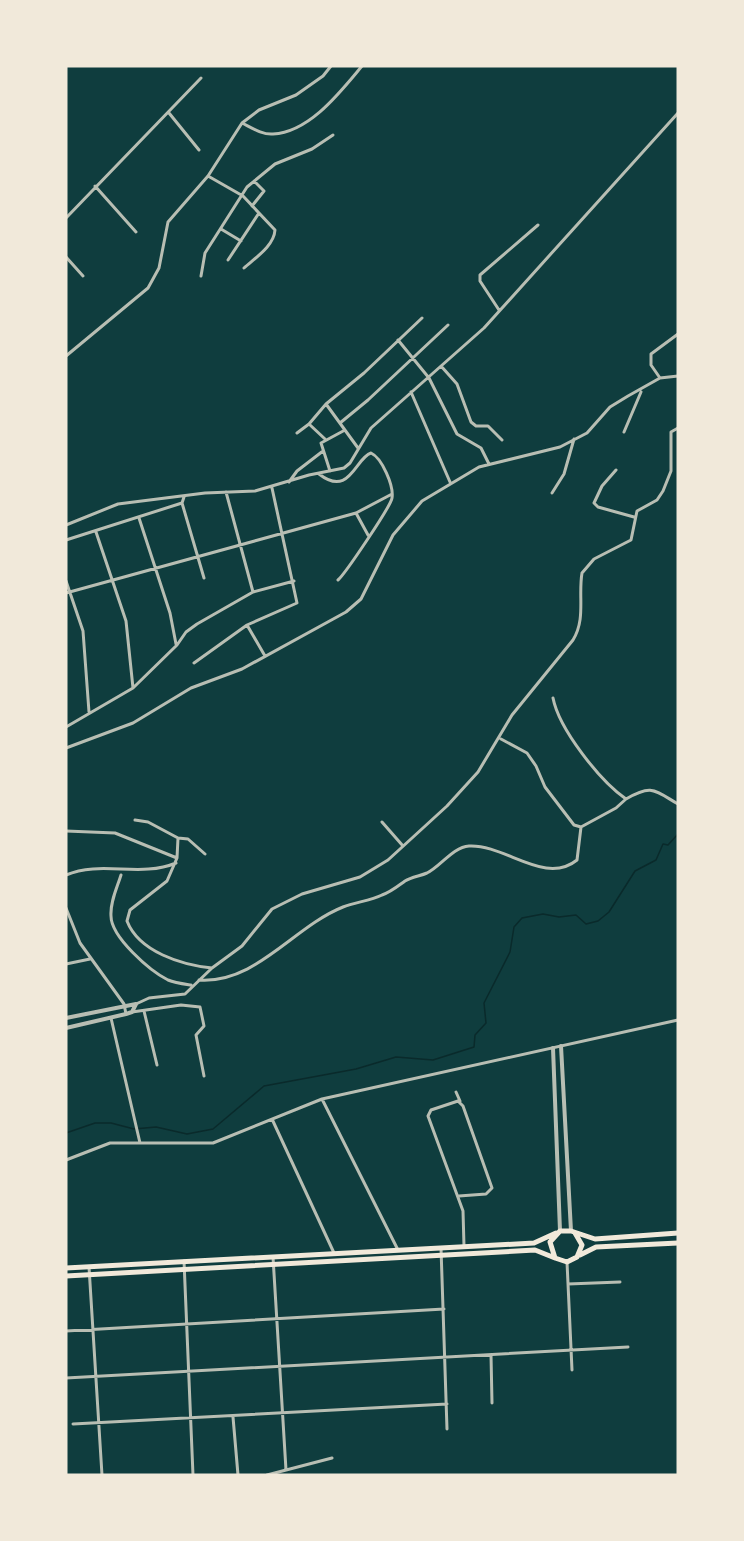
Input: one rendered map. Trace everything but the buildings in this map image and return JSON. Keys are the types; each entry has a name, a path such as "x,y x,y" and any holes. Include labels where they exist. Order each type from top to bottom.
{"highway":[{"path":"555,1258 549,1248 558,1232"},
{"path":"66,1268 534,1243 558,1232 573,1232 595,1239 678,1233"},
{"path":"573,1232 582,1245 577,1257"},
{"path":"66,1276 535,1250 567,1262 596,1247 678,1243"}],"street":[{"path":"66,356 148,288 159,268 168,222 208,176 242,123 259,110 296,95 323,76 331,66"},
{"path":"242,123 262,133 274,135 289,130 327,108 362,66"},
{"path":"66,218 201,78"},
{"path":"169,113 199,150"},
{"path":"66,525 118,504 272,488 344,468 350,463 371,428 429,378 499,310 678,113"},
{"path":"201,276 205,253 254,181 275,164 312,149 333,135"},
{"path":"208,176 243,196 275,230 275,234 260,254 244,268"},
{"path":"252,206 264,191 254,181"},
{"path":"95,186 136,232"},
{"path":"228,260 260,213"},
{"path":"499,310 480,282 480,275 538,225"},
{"path":"221,229 241,241"},
{"path":"66,257 83,276"},
{"path":"297,433 309,424 336,392 364,373 422,318"},
{"path":"340,423 448,325"},
{"path":"660,378 651,365 651,354 678,334"},
{"path":"398,339 429,378 457,434 481,448 489,464"},
{"path":"441,366 457,384 471,422 476,426 488,426 502,440"},
{"path":"66,748 133,723 191,688 242,669 346,612 361,599 393,535 423,501 450,482 489,464 545,452 587,433 610,407 660,378 678,376"},
{"path":"624,432 642,390"},
{"path":"411,392 450,482"},
{"path":"326,404 358,448"},
{"path":"309,424 325,440"},
{"path":"66,1018 124,1004 136,1004 149,998 185,994 212,968 242,946 272,909 302,894 360,877 388,860 447,806 478,772 501,739 512,715 580,630 582,573 594,559 631,540 637,511 661,495 671,471 671,432 678,428"},
{"path":"330,471 321,444 345,429"},
{"path":"552,493 564,474 574,439"},
{"path":"288,483 297,471 323,451"},
{"path":"319,474 331,479 346,479 353,474 363,456 371,453 379,459 393,494 390,505 368,535 350,568 338,580"},
{"path":"616,470 602,486 594,503 598,507 634,517"},
{"path":"194,663 247,625 297,603 272,488"},
{"path":"226,492 253,591"},
{"path":"68,592 356,513 393,494"},
{"path":"184,496 182,503 204,578"},
{"path":"66,540 182,503"},
{"path":"356,513 368,535"},
{"path":"139,518 170,613 177,645"},
{"path":"96,532 126,621 132,688"},
{"path":"66,581 83,631 89,712"},
{"path":"66,727 132,688 177,645 186,632 253,591 294,581"},
{"path":"247,625 265,656"},
{"path":"553,698 564,727 614,790 626,799"},
{"path":"501,739 527,753 536,766 539,778 569,821 581,827"},
{"path":"581,827 616,808 643,789 652,789 678,804"},
{"path":"135,820 148,822 178,838 188,840 205,854"},
{"path":"382,822 403,846"},
{"path":"198,980 227,979 249,968 343,907 381,896 407,880 429,872 469,846 544,868 559,870 569,867 577,860 581,827"},
{"path":"66,831 115,833 176,861"},
{"path":"178,838 176,861 167,881 130,910 127,921 147,944 163,955 182,963 212,968"},
{"path":"66,875 75,871 101,869 153,870 176,861"},
{"path":"121,875 111,915 116,933 161,976 191,986"},
{"path":"66,909 90,959 124,1004 126,1014"},
{"path":"66,964 90,959"},
{"path":"132,1012 136,1004"},
{"path":"66,1028 132,1012 181,1005 200,1007 204,1026 196,1035 204,1076"},
{"path":"144,1011 157,1065"},
{"path":"111,1018 140,1143"},
{"path":"66,1160 110,1143 213,1143 322,1099 678,1020"},
{"path":"561,1046 573,1232"},
{"path":"553,1048 558,1232"},
{"path":"456,1092 492,1188 486,1194 459,1196"},
{"path":"322,1099 398,1250"},
{"path":"460,1101 431,1110 428,1116 459,1196 463,1211 464,1246"},
{"path":"272,1119 334,1253"},
{"path":"441,1248 447,1429"},
{"path":"273,1257 286,1470"},
{"path":"184,1261 193,1475"},
{"path":"567,1262 572,1370"},
{"path":"139,1264 139,1272"},
{"path":"89,1267 102,1475"},
{"path":"568,1284 620,1282"},
{"path":"66,1331 444,1309"},
{"path":"66,1378 627,1347"},
{"path":"491,1356 492,1403"},
{"path":"73,1424 447,1404"},
{"path":"233,1416 238,1475"},
{"path":"267,1475 332,1458"}],"waterway":[{"path":"66,1133 95,1123 111,1123 134,1129 156,1127 187,1134 213,1129 264,1086 356,1069 396,1057 433,1060 474,1047 475,1035 486,1023 484,1003 510,952 514,927 522,918 543,914 559,917 576,915 586,924 598,921 609,912 635,871 656,860 663,844 668,845 678,834"}]}
